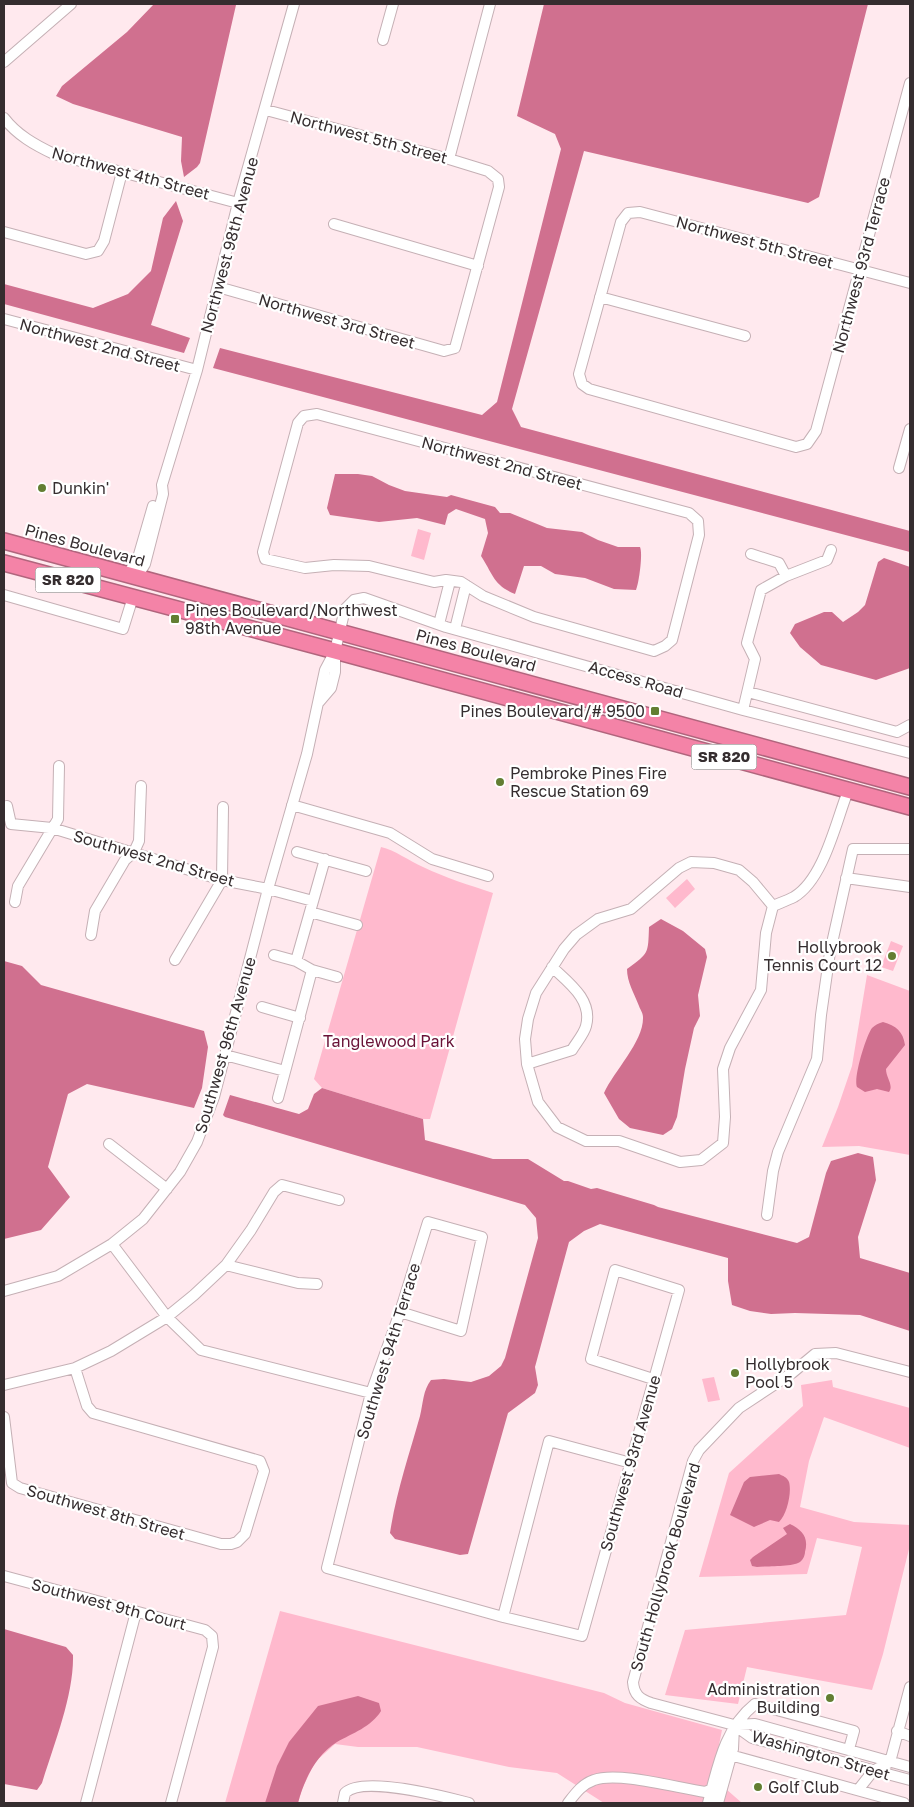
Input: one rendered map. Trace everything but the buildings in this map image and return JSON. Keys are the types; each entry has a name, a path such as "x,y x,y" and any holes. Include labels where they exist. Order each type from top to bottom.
{"highway":[{"name":"Pines Boulevard","path":"4,540 905,785"},
{"path":"4,547 21,545"},
{"path":"4,559 38,562 113,582 132,582 132,576"},
{"name":"SR 820","path":"4,563 335,650 910,808"},
{"path":"133,597 139,591 148,589 204,603 236,604"},
{"path":"848,791 851,785 856,782 905,785"}],"street":[{"path":"4,62 71,4"},
{"name":"Northwest 98th Avenue","path":"132,576 146,560 163,494 162,485 197,370 238,203 266,110 294,4"},
{"path":"383,40 393,4"},
{"path":"450,158 490,4"},
{"name":"Northwest 93rd Terrace","path":"600,297 579,374 582,384 589,389 796,447 807,444 816,430 910,83"},
{"name":"Northwest 5th Street","path":"266,110 450,158 488,171 498,179 499,187 478,266"},
{"name":"Northwest 4th Street","path":"4,118 9,125 32,143 54,154 238,203"},
{"path":"4,232 86,254 98,251 104,241 122,172"},
{"name":"Northwest 5th Street","path":"600,297 621,222 628,213 640,212 910,283"},
{"path":"334,224 478,266"},
{"name":"Northwest 3rd Street","path":"218,287 444,351 455,348 478,266"},
{"path":"600,297 745,336"},
{"name":"Northwest 2nd Street","path":"4,319 197,370"},
{"name":"Northwest 2nd Street","path":"450,581 434,582 369,566 334,565 305,568 265,559 263,552 298,423 304,416 317,414 371,428 689,513 698,520 698,535 672,640 660,650 654,651 534,618 483,596 466,585"},
{"path":"899,468 910,429"},
{"path":"743,710 756,659 747,643 761,590 786,576 827,560 831,550"},
{"path":"751,554 779,563 786,576"},
{"path":"439,624 450,581 466,585 455,629"},
{"path":"4,595 123,629 133,597"},
{"name":"Access Road","path":"364,598 455,629 743,710 910,753"},
{"name":"Southwest 96th Avenue","path":"4,1291 58,1276 112,1244 143,1219 168,1189 197,1142 214,1098 226,1055 268,889 306,754 318,702 331,688 335,672 335,650 345,609 354,600 364,598"},
{"path":"538,706 543,687"},
{"path":"748,692 897,732 910,725"},
{"path":"15,902 18,886 58,819 59,766"},
{"path":"91,935 95,911 125,860 134,852 139,841 140,786"},
{"path":"773,906 795,896 810,882 824,859 848,791"},
{"path":"292,805 390,833 432,859 488,876"},
{"name":"Southwest 2nd Street","path":"6,806 11,824 52,828 222,880 268,889 313,901"},
{"path":"175,960 222,880 223,807"},
{"path":"767,1215 773,1171 778,1152 817,1059 830,952 853,849 910,849"},
{"path":"297,852 366,871"},
{"path":"296,961 325,859"},
{"path":"691,862 714,863 739,870 753,882 773,906 766,933 760,990 730,1048 723,1069 725,1117 723,1143 701,1160 680,1162 619,1141 586,1141 557,1127 538,1102 527,1064 525,1040 528,1019 536,993 564,948 576,935 598,919 631,909 678,868 691,862"},
{"path":"846,878 910,887"},
{"path":"310,912 357,925"},
{"path":"274,955 296,961 312,970 337,976"},
{"path":"527,1064 572,1050 586,1027 588,1011 580,994 552,967"},
{"path":"278,1098 312,970"},
{"path":"262,1007 300,1018"},
{"path":"226,1055 285,1071"},
{"path":"109,1144 168,1189"},
{"path":"4,1385 75,1368 111,1351 167,1317 226,1265 251,1230 274,1192 282,1185 339,1200"},
{"name":"Southwest 94th Terrace","path":"400,1312 461,1331 482,1237 428,1222 400,1312 371,1393 327,1568 503,1617"},
{"path":"112,1244 167,1317 200,1350 371,1393"},
{"path":"226,1265 298,1283 317,1284"},
{"name":"Southwest 93rd Avenue","path":"503,1617 582,1636 630,1463 654,1380 679,1290 615,1270 591,1358 654,1380"},
{"name":"South Hollybrook Boulevard","path":"636,1694 633,1682 693,1461 699,1450 739,1408 792,1374 815,1354 836,1353 910,1372"},
{"name":"Southwest 8th Street","path":"4,1417 12,1483 20,1488 221,1544 236,1542 245,1534 264,1471 260,1461 93,1413 87,1406 75,1368"},
{"path":"503,1617 549,1441 630,1463"},
{"name":"Southwest 9th Court","path":"4,1576 205,1630 212,1636 213,1648 171,1803"},
{"path":"86,1803 136,1612"},
{"path":"858,1790 873,1771 890,1762 910,1687"},
{"name":"Washington Street","path":"636,1694 651,1703 734,1726 752,1738 910,1780"},
{"path":"708,1803 717,1790 734,1726 755,1704 854,1731 849,1749"},
{"name":"Washington Street","path":"734,1726 755,1724 910,1767"},
{"path":"898,1731 910,1736"},
{"path":"727,1754 904,1803"},
{"path":"568,1803 587,1783 603,1778 634,1779 705,1792 717,1790"},
{"path":"343,1803 345,1793 354,1787 386,1786 469,1803"},
{"path":"717,1790 718,1803"}],"green space":[{"path":"418,529 431,533 424,560 411,556"},
{"name":"Tanglewood Park","path":"381,847 440,875 493,893 430,1119 423,1119 322,1088 314,1079"},
{"path":"687,879 695,889 675,908 666,898"},
{"name":"Hollybrook Tennis Court 12","path":"891,941 903,946 893,971 881,967"},
{"path":"867,975 910,991 910,1155 859,1146 822,1147 852,1066"},
{"path":"714,1377 720,1400 708,1402 702,1379"},
{"path":"832,1380 833,1387 910,1408 910,1448 824,1417 809,1461 800,1507 854,1522 910,1525 910,1545 883,1654 872,1690 747,1667 738,1704 665,1695 685,1630 846,1615 862,1547 817,1538 807,1574 699,1577 729,1473 803,1406 801,1385"},
{"path":"280,1611 604,1693 625,1703 722,1730 712,1780 742,1803 604,1803 557,1773 509,1767 417,1747 358,1747 335,1744 315,1762 302,1789 298,1803 225,1803"}],"shaded area":[{"path":"154,4 236,5 200,163 184,177 181,161 182,137 73,104 56,96 62,86 127,32"},
{"path":"544,4 868,4 819,197 808,203 584,151 512,409 521,427 910,531 910,552 213,368 220,348 482,415 497,402 561,149 555,134 517,116"},
{"path":"176,201 183,221 151,325 190,338 184,353 4,304 4,284 93,308 128,294 151,271 163,218"},
{"path":"335,474 372,476 405,491 447,497 451,495 495,507 500,513 510,513 547,528 582,532 618,547 640,547 640,568 636,590 614,589 585,578 555,574 541,566 524,566 515,594 498,583 481,556 488,533 485,519 456,509 448,514 445,525 417,518 379,522 330,515 327,508"},
{"path":"884,558 910,567 910,668 876,680 821,665 800,647 790,633 795,624 824,612 832,612 843,622 858,612 865,605 878,562"},
{"path":"661,919 683,931 705,949 707,957 698,995 700,1016 694,1028 677,1117 672,1129 663,1135 630,1128 619,1119 604,1093 634,1046 642,1026 643,1014 629,983 627,969 646,952 649,927"},
{"path":"4,961 22,966 41,985 204,1031 208,1047 202,1088 194,1108 87,1084 68,1094 48,1167 70,1197 41,1230 4,1239"},
{"path":"883,1022 892,1025 898,1030 903,1036 905,1045 886,1069 891,1087 889,1092 877,1089 865,1092 857,1087 856,1082 861,1057 872,1028"},
{"path":"322,1088 423,1119 425,1140 493,1159 528,1159 564,1181 591,1189 597,1188 658,1207 797,1243 809,1237 831,1161 858,1153 873,1157 876,1180 858,1237 860,1258 910,1273 910,1331 860,1315 771,1314 750,1311 732,1305 728,1281 728,1258 600,1224 584,1231 569,1242 535,1367 538,1385 535,1393 508,1413 468,1554 460,1555 395,1539 390,1533 393,1518 426,1388 431,1380 444,1379 471,1382 489,1376 501,1366 505,1358 538,1238 536,1218 525,1205 223,1115 230,1095 299,1114 308,1109 314,1094"},
{"path":"779,1474 788,1480 790,1491 786,1509 779,1522 770,1520 754,1527 730,1515 744,1482 750,1477"},
{"path":"790,1524 798,1529 805,1538 805,1553 801,1561 786,1566 752,1566 750,1560 787,1534 783,1528"},
{"path":"4,1629 66,1647 73,1655 67,1703 42,1783 37,1790 4,1784"},
{"path":"358,1696 379,1703 381,1711 377,1717 361,1729 337,1742 323,1754 307,1777 298,1803 265,1803 277,1766 289,1742 318,1706"}],"place":[{"name":"Dunkin'","path":"42,488"},
{"name":"Pines Boulevard/Northwest 98th Avenue","path":"175,619"},
{"name":"Pines Boulevard/# 9500","path":"655,711"},
{"name":"Pembroke Pines Fire Rescue Station 69","path":"500,782"},
{"name":"Hollybrook Tennis Court 12","path":"892,956"},
{"name":"Hollybrook Pool 5","path":"735,1373"},
{"name":"Administration Building","path":"830,1698"},
{"name":"Golf Club","path":"758,1787"}]}
